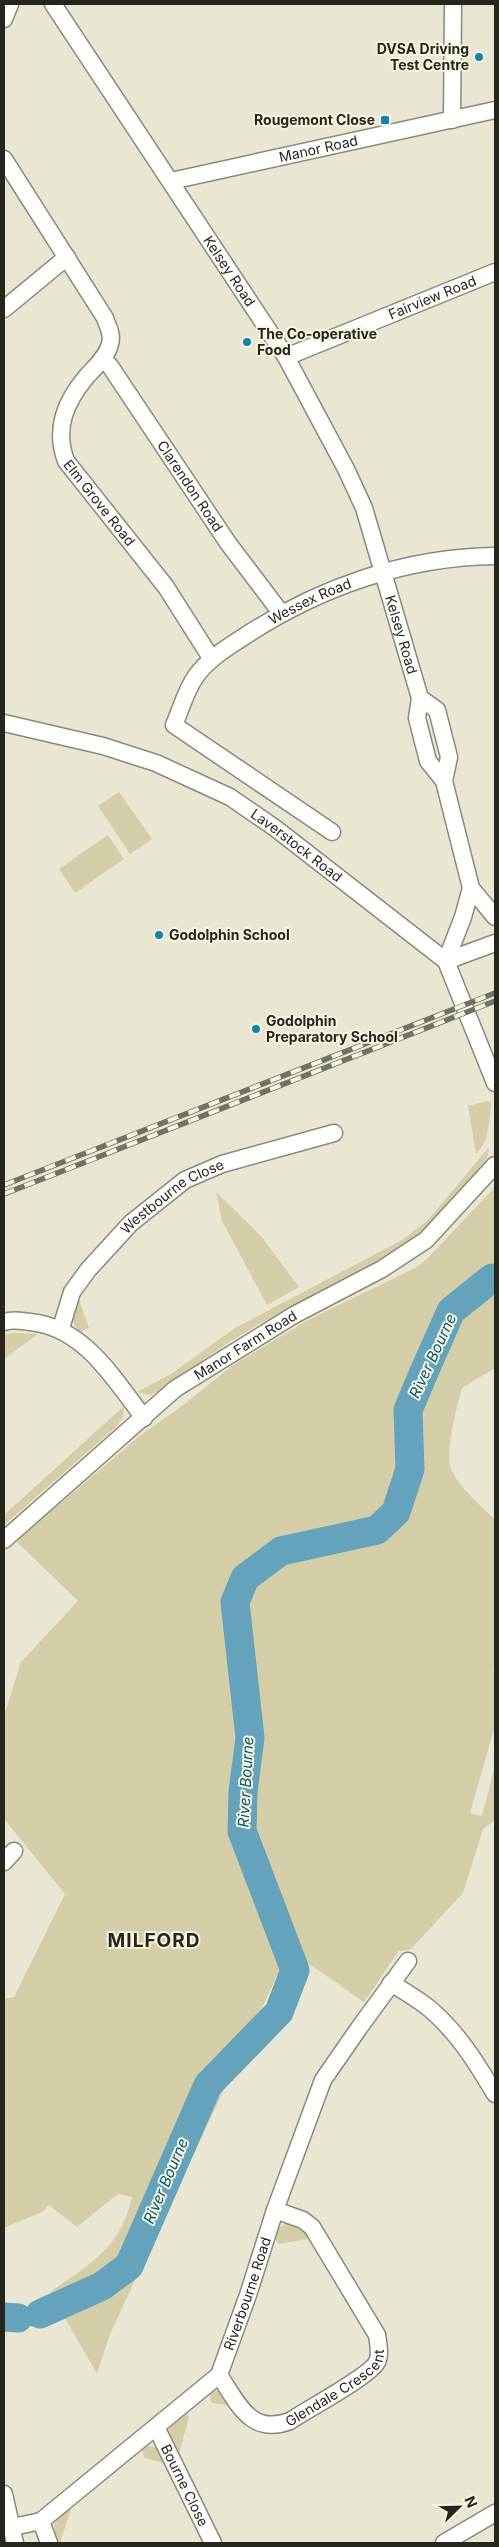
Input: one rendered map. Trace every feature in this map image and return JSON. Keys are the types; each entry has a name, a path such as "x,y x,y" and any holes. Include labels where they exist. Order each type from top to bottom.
{"street":[{"path":"4,19 10,4"},
{"name":"Kelsey Road","path":"53,4 286,357 350,477 364,508 420,698 417,718 428,761 444,781 471,888 493,911"},
{"path":"452,120 453,4"},
{"name":"Manor Road","path":"171,181 495,110"},
{"name":"Elm Grove Road","path":"4,159 105,318 111,334 110,344 102,359 78,386 64,415 59,432 59,444 66,461 166,587 211,658"},
{"path":"4,309 67,257"},
{"name":"Fairview Road","path":"286,357 495,272"},
{"name":"Clarendon Road","path":"102,359 110,366 228,543 281,613"},
{"name":"Wessex Road","path":"174,725 194,677 211,658 281,613 326,592 382,572 428,561 495,556"},
{"name":"Laverstock Road","path":"4,723 103,746 138,757 230,797 303,849 446,961"},
{"name":"Laverstock Road","path":"174,725 332,832"},
{"name":"Kelsey Road","path":"446,961 463,917 471,888"},
{"name":"Kelsey Road","path":"463,917 493,911"},
{"path":"495,943 446,961 495,1083"},
{"name":"Westbourne Close","path":"61,1328 72,1292 88,1270 132,1223 185,1180 222,1164 334,1133"},
{"name":"Manor Farm Road","path":"4,1540 175,1389 226,1355 294,1315 382,1269 426,1240 495,1165"},
{"path":"4,1322 11,1320 36,1322 61,1328 94,1354 144,1418"},
{"name":"Riverbourne Road","path":"219,2376 248,2295 275,2210 323,2080 408,1961"},
{"path":"392,1983 428,2008 448,2026 468,2050 495,2094"},
{"name":"Glendale Crescent","path":"219,2376 246,2415 267,2426 277,2426 290,2421 366,2374 377,2362 379,2348 377,2335 312,2227 303,2220 275,2210"},
{"path":"13,2527 41,2521 219,2376"},
{"name":"Bourne Close","path":"156,2427 213,2543"},
{"path":"4,2494 13,2527 15,2543"},
{"path":"444,2543 494,2516"},
{"path":"41,2521 49,2543"}],"shaded area":[{"path":"119,792 152,839 130,854 98,806"},
{"path":"108,835 124,859 75,893 59,869"},
{"path":"487,1101 491,1102 488,1130 481,1149 476,1154 468,1106"},
{"path":"489,1147 483,1166 448,1209 398,1249 372,1265 245,1333 157,1392 150,1395 137,1392 171,1374 235,1328 402,1240 428,1220"},
{"path":"495,1187 495,1368 462,1388 452,1429 449,1452 451,1469 459,1483 495,1520 495,1669 493,1671 495,1673 495,1726 470,1813 482,1816 495,1766 495,1820 483,1829 463,1893 410,1950 399,1951 364,2002 289,1950 110,2334 97,2374 50,2292 91,2263 112,2242 127,2215 132,2197 118,2194 77,2227 49,2205 42,2212 4,2228 4,1999 14,1997 65,1894 4,1819 4,1716 21,1662 78,1601 16,1541 141,1435 182,1406 233,1365 308,1320 415,1268 427,1259"},
{"path":"216,1192 261,1236 299,1287 267,1305 222,1221"},
{"path":"78,1297 89,1328 79,1332 73,1319 73,1311"},
{"path":"14,1333 38,1334 4,1359 4,1335"},
{"path":"124,1406 123,1417 116,1427 4,1525 4,1515"},
{"path":"289,2222 298,2224 313,2238 279,2244 274,2237 277,2229"},
{"path":"221,2391 234,2406 212,2403 209,2394"},
{"path":"186,2413 189,2417 178,2458 168,2433 170,2427"},
{"path":"149,2446 160,2449 168,2464 144,2458 142,2448"},
{"path":"69,2507 71,2509 60,2543 55,2543 54,2523"}],"waterway":[{"name":"River Bourne","path":"40,2314 102,2286 129,2266 208,2085 279,2012 295,1970 242,1831 243,1792 250,1738 235,1602 245,1578 281,1551 377,1530 396,1512 410,1469 408,1410 424,1372 451,1311 492,1278 495,1279"},
{"name":"River Bourne","path":"4,2317 18,2318"}],"railway":[{"path":"4,1185 495,993"},
{"path":"4,1194 495,1001"}],"place":[{"name":"DVSA Driving Test Centre","path":"479,57"},
{"name":"Rougemont Close","path":"385,120"},
{"name":"The Co-operative Food","path":"247,342"},
{"name":"Godolphin School","path":"159,935"},
{"name":"Godolphin Preparatory School","path":"256,1029"}],"district":[{"name":"MILFORD","path":"154,1940"}]}
